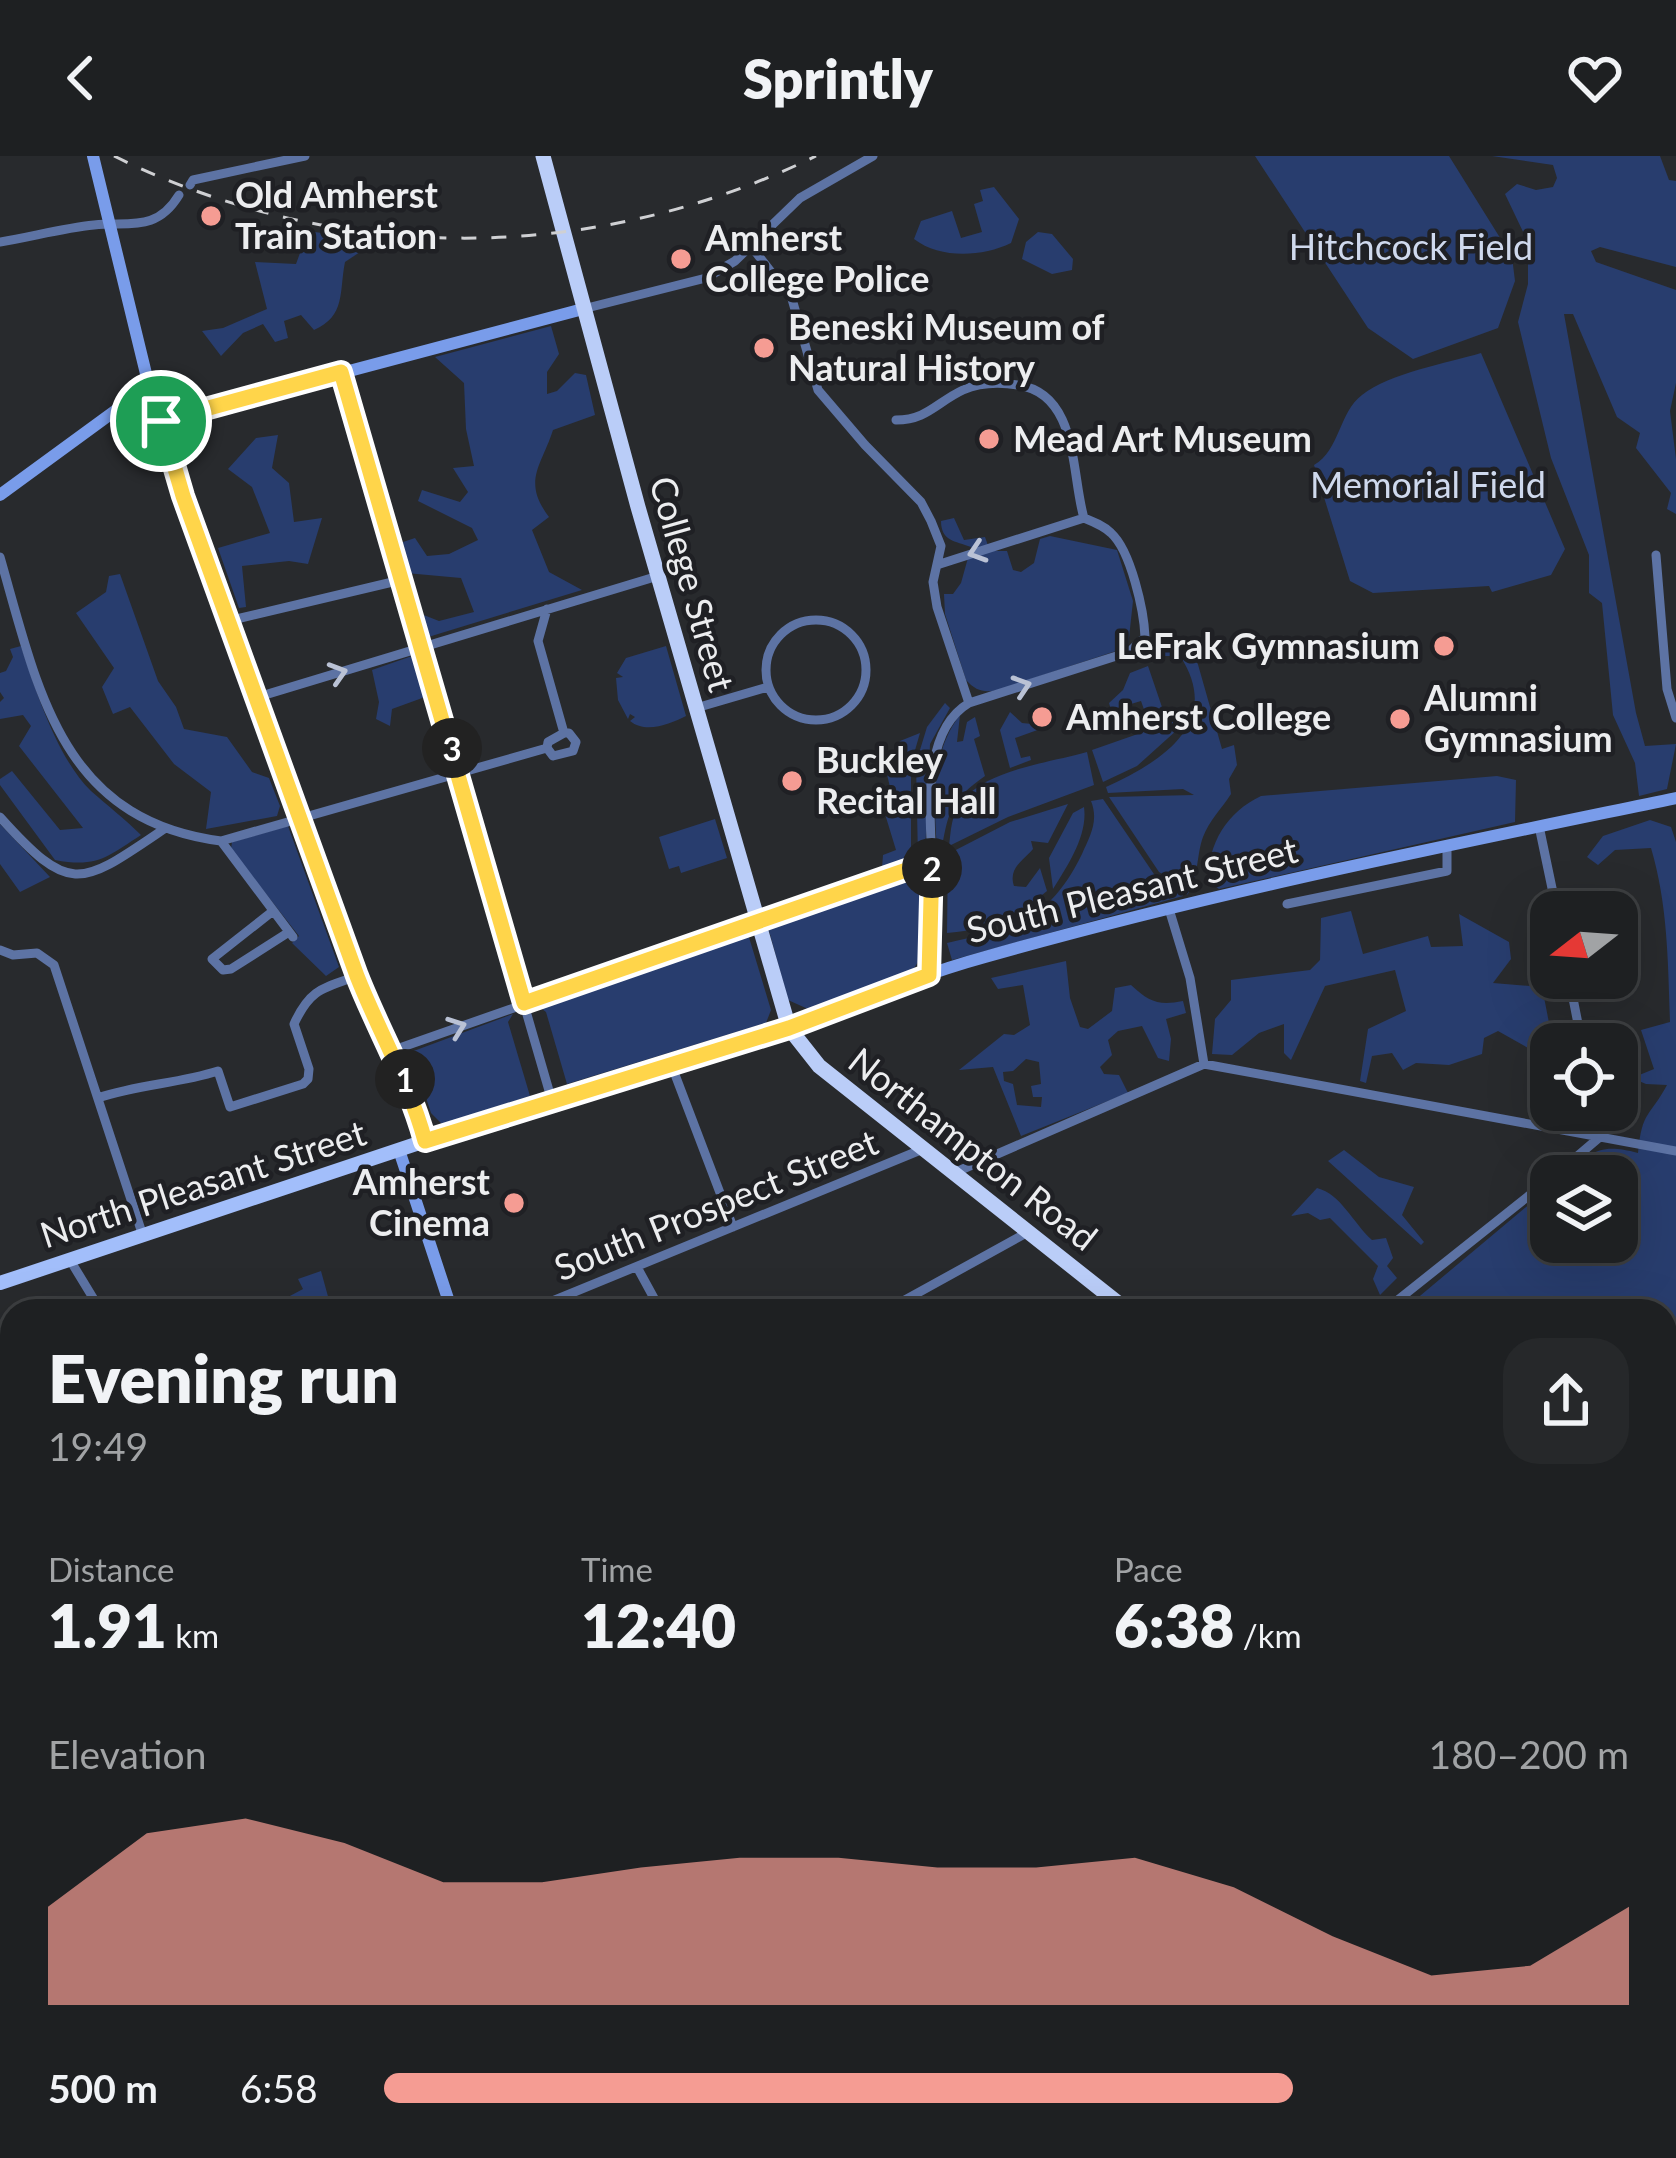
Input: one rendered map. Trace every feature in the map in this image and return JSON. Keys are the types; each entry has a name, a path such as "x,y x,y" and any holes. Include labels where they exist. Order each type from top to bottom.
{"highway":[{"name":"College Street","path":"543,156 789,1028"},
{"name":"Northampton Road","path":"789,1028 808,1057 1113,1299"}],"main road":[{"path":"93,156 149,386 228,621 357,976 402,1070 425,1141"},
{"path":"161,421 583,309"},
{"path":"0,495 149,386"},
{"name":"South Pleasant Street","path":"425,1141 789,1028 982,957 1447,845 1676,798"},
{"name":"North Pleasant Street","path":"0,1283 425,1141"},
{"path":"399,1150 448,1299"}],"street":[{"path":"190,185 193,180 305,156"},
{"path":"583,309 706,278 735,261 800,198 872,156"},
{"path":"0,242 99,224 128,226 168,210 179,195"},
{"path":"751,246 792,299 818,389 865,446 921,502 940,546 933,582 937,607 969,703"},
{"path":"341,372 552,1101"},
{"path":"896,420 920,418 976,386 1002,382 1034,389 1057,409 1076,461 1075,487 1084,518 1114,535 1144,614 1145,637 1129,652 969,703 948,719 936,754 930,809 929,975"},
{"path":"940,564 1084,518"},
{"path":"1656,555 1667,688 1676,718"},
{"path":"0,557 43,699 58,732 110,796 143,821 164,829 221,841 547,748 552,738 564,733 573,737 573,751 554,756 547,748"},
{"path":"255,698 658,576"},
{"path":"228,621 401,580"},
{"path":"547,609 538,641 564,733"},
{"path":"820,620 834,623 856,640 863,653 866,668 860,695 851,707 826,720 797,718 768,687 766,659 772,645 792,626 820,620"},
{"path":"696,708 768,687"},
{"path":"0,817 38,859 67,873 98,871 164,829"},
{"path":"1540,826 1553,891"},
{"path":"221,841 291,934 231,969 223,970 214,963 212,958 224,946 273,911"},
{"name":"South Pleasant Street","path":"1287,904 1447,871 1447,845"},
{"path":"391,1051 932,861"},
{"path":"1169,909 1187,966 1204,1064"},
{"path":"0,950 13,955 37,953 55,965 143,1236"},
{"path":"98,1097 142,1083 179,1083 218,1071 230,1107 303,1084 309,1070 294,1024 297,1017 314,992 357,976"},
{"path":"671,1063 733,1227"},
{"path":"956,1172 1204,1064 1674,1151"},
{"path":"1600,1131 1601,1136"},
{"path":"1578,1155 1601,1136"},
{"name":"South Prospect Street","path":"558,1299 924,1149"},
{"path":"1399,1299 1530,1195"},
{"path":"907,1299 1030,1231"},
{"path":"70,1260 94,1299"},
{"path":"637,1267 654,1299"}],"green space":[{"name":"Hitchcock Field","path":"1255,156 1449,156 1512,257 1515,281 1498,328 1413,359 1368,328"},
{"path":"1492,156 1660,156 1669,180 1676,181 1676,267 1600,247 1591,251 1596,262 1676,290 1676,383 1670,411 1676,514 1667,509 1671,493 1636,448 1640,433 1617,417 1573,314 1564,314 1636,713 1645,746 1676,744 1667,789 1639,796 1635,763 1613,715 1602,603 1589,593 1589,555 1551,458 1518,322 1528,284 1528,257 1526,238 1505,194 1517,184 1536,190 1553,187 1557,178 1553,165"},
{"path":"994,187 1019,219 1011,243 961,254 936,250 914,239 921,221 952,211 961,238 982,232 974,204 983,201 980,190"},
{"path":"308,231 370,240 345,262 332,318 314,330 301,315 284,321 288,338 275,342 263,324 243,333 221,356 202,331 223,328 267,309 255,262 296,264"},
{"path":"1038,232 1052,234 1073,259 1072,270 1052,274 1022,259 1026,242"},
{"path":"551,326 559,354 547,372 547,394 557,391 575,373 586,375 595,415 553,430 535,483 549,517 532,530 549,572 582,590 425,638 416,612 439,621 474,612 461,578 406,573 397,544 415,538 427,556 449,554 478,540 472,528 418,501 422,490 460,502 468,492 453,468 474,466 464,383 435,357"},
{"name":"Memorial Field","path":"1481,353 1565,549 1551,575 1492,592 1489,586 1373,593 1350,581 1314,465 1329,450 1348,411 1362,395 1403,375"},
{"path":"278,435 272,468 289,483 294,522 322,518 308,564 242,566 246,607 239,608 218,548 270,533 252,487 228,469 256,438"},
{"path":"954,518 964,540 985,537 990,551 1007,551 1013,570 1021,572 1034,563 1040,539 1050,536 1117,550 1133,601 1128,647 998,690 973,687 966,680 945,614 944,594 953,594 961,583 971,547 943,533 941,521"},
{"path":"120,574 158,681 184,729 227,737 252,772 269,778 280,806 277,816 206,829 211,792 174,764 130,707 113,714 102,687 114,668 76,613 106,592 109,576"},
{"path":"1185,641 1197,661 1222,749 1234,745 1237,765 1229,779 1231,794 1203,837 1187,895 1185,888 1159,872 1109,797 1194,795 1183,789 1108,793 1106,787 1165,752 1190,720 1195,701 1192,680 1180,656 1160,656 1158,648"},
{"path":"21,646 68,761 91,791 141,835 101,859 55,860 0,785 0,779 12,771 60,830 83,828 19,746 31,726 23,715 0,719 4,698 0,673 13,657 10,649"},
{"path":"666,646 686,716 658,726 636,725 630,721 635,717 630,714 628,719 618,700 616,678 623,677 617,673 626,658"},
{"path":"412,656 425,697 392,709 390,726 376,719 379,702 372,670"},
{"path":"1148,666 1164,713 1173,711 1174,716 1139,727 1137,721 1147,718 1141,701 1111,710 1109,703 1123,690 1130,673"},
{"path":"945,703 950,708 930,744 925,855 918,858 916,763 927,727"},
{"path":"1010,712 1022,723 1043,728 1015,738 1021,758 1030,756 1031,760 1010,768 1000,730"},
{"path":"960,715 957,742 963,741 967,722 975,717 980,736 974,739 985,776 954,806 937,850 939,762"},
{"path":"1175,721 1177,730 1137,766 1103,782 1092,750"},
{"path":"920,733 911,764 911,857 882,868 883,855 896,850 885,814 894,804 885,766 900,741"},
{"path":"1087,752 1094,785 1008,817 949,846 956,811 973,790 1003,774"},
{"path":"1497,776 1516,780 1515,822 1219,889 1208,881 1222,830 1238,811 1261,796"},
{"path":"1103,799 1158,880 1183,896 952,960 947,943 1028,918 1057,894 1090,835 1094,822 1091,801"},
{"path":"1068,804 1048,843 1031,841 1033,849 1013,874 1014,886 1026,887 1040,868 1047,891 1000,920 947,933 948,854 1010,822"},
{"path":"1084,807 1080,839 1053,889 1049,858 1073,813"},
{"path":"715,819 727,858 681,873 679,866 669,869 659,837"},
{"path":"1650,820 1671,827 1676,842 1676,1299 1416,1299 1530,1204 1530,1263 1638,1263 1638,1155 1590,1155 1614,1149 1638,1153 1644,1121 1667,1085 1638,1081 1638,1076 1654,1069 1641,1030 1670,1022 1661,891 1651,848 1615,850 1598,865 1587,857 1603,836"},
{"path":"0,824 50,877 20,892 0,864"},
{"path":"288,826 339,967 326,976 292,943 299,936 231,849 232,842"},
{"path":"911,876 923,879 927,888 918,962 911,973 808,1009 788,1000 768,927"},
{"path":"1351,911 1363,954 1428,936 1431,947 1463,946 1459,914 1509,942 1511,959 1493,983 1530,986 1530,999 1544,999 1549,1023 1530,1023 1530,1049 1498,1031 1484,1038 1482,1054 1449,1065 1416,1063 1403,1070 1392,1053 1372,1056 1366,1083 1360,1081 1368,1029 1406,1011 1395,970 1325,986 1291,1060 1284,1053 1284,1024 1259,1033 1232,1055 1212,1054 1215,1019 1231,1000 1231,980 1310,970 1320,960 1321,918"},
{"path":"748,934 771,1010 766,1023 567,1084 546,1012 537,1005"},
{"path":"1066,961 1070,998 1080,1027 1088,1029 1112,1011 1115,988 1131,985 1155,1001 1183,1001 1186,1013 1166,1019 1169,1061 1158,1058 1142,1026 1118,1031 1108,1040 1112,1055 1100,1067 1104,1074 1119,1075 1128,1093 1021,1136 993,1067 959,1070 1004,1034 1014,1035 1030,1025 1023,985 998,989 991,978","holes":["1026,1059 1039,1062 1041,1084 1031,1086 1033,1097 1042,1097 1041,1107 1017,1105 1013,1084 1004,1081 1003,1072 1013,1071"]},
{"path":"513,1014 508,1022 530,1096 442,1124 431,1113 411,1052"},
{"path":"1344,1150 1379,1177 1414,1187 1402,1215 1424,1242 1421,1245 1328,1161"},
{"path":"1317,1188 1340,1203 1372,1240 1386,1238 1393,1258 1387,1266 1397,1278 1380,1295 1373,1279 1378,1266 1330,1218 1320,1220 1308,1213 1291,1216"},
{"path":"321,1271 329,1299 284,1299 303,1289 298,1279"}],"railway":[{"path":"114,156 199,192 286,218 375,233 465,238 555,233 644,217 731,192 816,156"}],"place":[{"name":"Old Amherst Train Station","path":"211,216"},
{"name":"Amherst College Police","path":"681,259"},
{"name":"Beneski Museum of Natural History","path":"764,348"},
{"name":"Mead Art Museum","path":"989,439"},
{"name":"LeFrak Gymnasium","path":"1444,646"},
{"name":"Amherst College","path":"1042,717"},
{"name":"Alumni Gymnasium","path":"1400,719"},
{"name":"Buckley Recital Hall","path":"792,781"},
{"name":"Amherst Cinema","path":"514,1203"}],"route":[{"path":"341,372 524,1003 932,861 929,975 789,1028 425,1141 402,1070 384,1043 357,976 255,698 161,421 341,372"}]}
